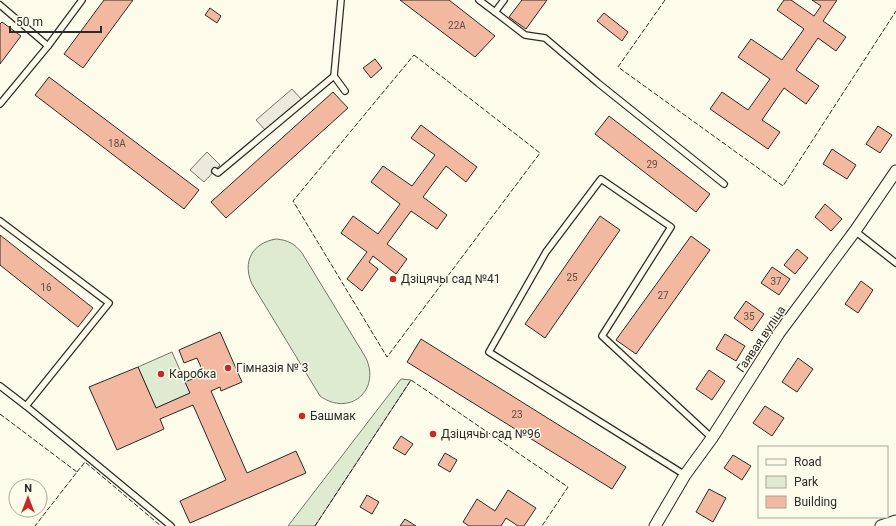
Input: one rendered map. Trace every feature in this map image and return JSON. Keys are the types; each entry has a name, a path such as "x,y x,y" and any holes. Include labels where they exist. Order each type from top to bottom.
{"street":[{"name":"Гаявая вуліца","path":"655,526 685,475 712,438 779,333 855,231 896,171"},
{"path":"881,526 896,521"}],"lane":[{"path":"0,104 48,46 82,0"},
{"path":"341,0 334,76 346,91"},
{"path":"479,0 525,35 545,38 598,83 724,184"},
{"path":"495,12 504,0"},
{"path":"0,5 48,46"},
{"path":"215,171 218,173 334,76"},
{"path":"685,475 489,352 546,252 601,179 671,227 602,336 712,438"},
{"path":"0,221 109,303 26,406"},
{"path":"855,231 896,263"},
{"path":"0,386 172,526"}],"green space":[{"path":"276,239 291,243 302,253 366,358 370,370 366,390 360,397 351,402 342,404 331,402 320,396 252,284 248,268 251,255 255,249 261,245"},
{"name":"Каробка","path":"172,352 190,393 156,408 138,367"},
{"path":"401,379 411,380 315,526 288,526"}],"shaded area":[{"path":"292,89 303,101 267,132 256,120"},
{"path":"207,152 220,165 204,182 190,170"}],"building":[{"path":"104,0 133,0 83,68 64,54"},
{"path":"400,0 449,0 495,36 475,57"},
{"path":"522,0 547,0 526,29 509,17"},
{"path":"784,0 791,0 814,16 821,6 812,0 837,0 823,21 846,37 836,51 818,38 796,70 819,86 806,104 784,88 762,120 780,132 768,149 710,109 722,92 748,110 770,79 738,57 751,39 782,60 804,29 777,10"},
{"path":"210,8 221,16 217,23 205,15"},
{"path":"604,13 628,32 622,41 597,21"},
{"path":"2,22 21,36 0,64 0,24"},
{"path":"375,59 382,68 371,78 363,68"},
{"path":"49,77 199,190 184,209 35,95"},
{"path":"333,92 348,108 226,218 211,202"},
{"path":"609,116 710,194 696,212 595,134"},
{"path":"421,125 477,167 466,182 446,166 423,197 447,215 437,229 411,211 387,244 407,259 396,274 373,256 369,262 378,269 362,291 347,279 367,252 341,233 353,216 378,234 400,204 371,182 383,166 412,186 435,155 411,138"},
{"path":"878,126 892,135 880,153 866,144"},
{"path":"832,149 856,165 847,179 823,164"},
{"path":"825,204 842,219 831,231 815,217"},
{"path":"600,216 620,230 545,338 525,324"},
{"path":"0,235 93,308 78,327 0,265"},
{"path":"691,236 710,250 636,354 616,340"},
{"path":"797,249 808,258 795,274 784,265"},
{"path":"772,267 790,279 779,295 761,283"},
{"path":"861,281 873,290 858,313 845,304"},
{"path":"746,301 764,314 752,331 734,318"},
{"path":"220,332 242,382 221,391 220,387 211,391 247,473 296,451 306,473 190,523 180,501 226,480 193,405 160,419 164,429 117,450 89,387 138,367 156,408 190,393 185,382 204,374 197,358 184,363 179,350"},
{"path":"725,334 745,346 736,361 716,349"},
{"path":"421,339 626,467 612,489 407,362"},
{"path":"798,358 813,369 797,392 782,382"},
{"path":"709,370 725,381 712,400 696,389"},
{"path":"765,406 784,418 772,436 753,423"},
{"path":"401,436 413,444 405,455 393,448"},
{"path":"445,453 457,460 450,472 438,465"},
{"path":"733,455 751,466 742,480 724,468"},
{"path":"709,489 726,498 713,522 696,512"},
{"path":"508,490 536,508 524,526 518,526 506,518 501,526 469,526 463,522 477,499 495,511"},
{"path":"367,495 379,502 372,514 360,507"},
{"path":"405,519 416,526 400,526"}],"fence":[{"path":"665,0 618,67 783,186 896,11"},
{"path":"414,55 540,153 387,357 293,201 414,55"},
{"path":"315,526 411,380 568,487 542,526"},
{"path":"0,414 77,472 35,526"},
{"path":"77,472 85,462 161,526"}],"place":[{"name":"Дзіцячы сад №41","path":"393,279"},
{"name":"Гімназія № 3","path":"228,368"},
{"name":"Каробка","path":"161,374"},
{"name":"Башмак","path":"302,416"},
{"name":"Дзіцячы сад №96","path":"433,434"}]}
